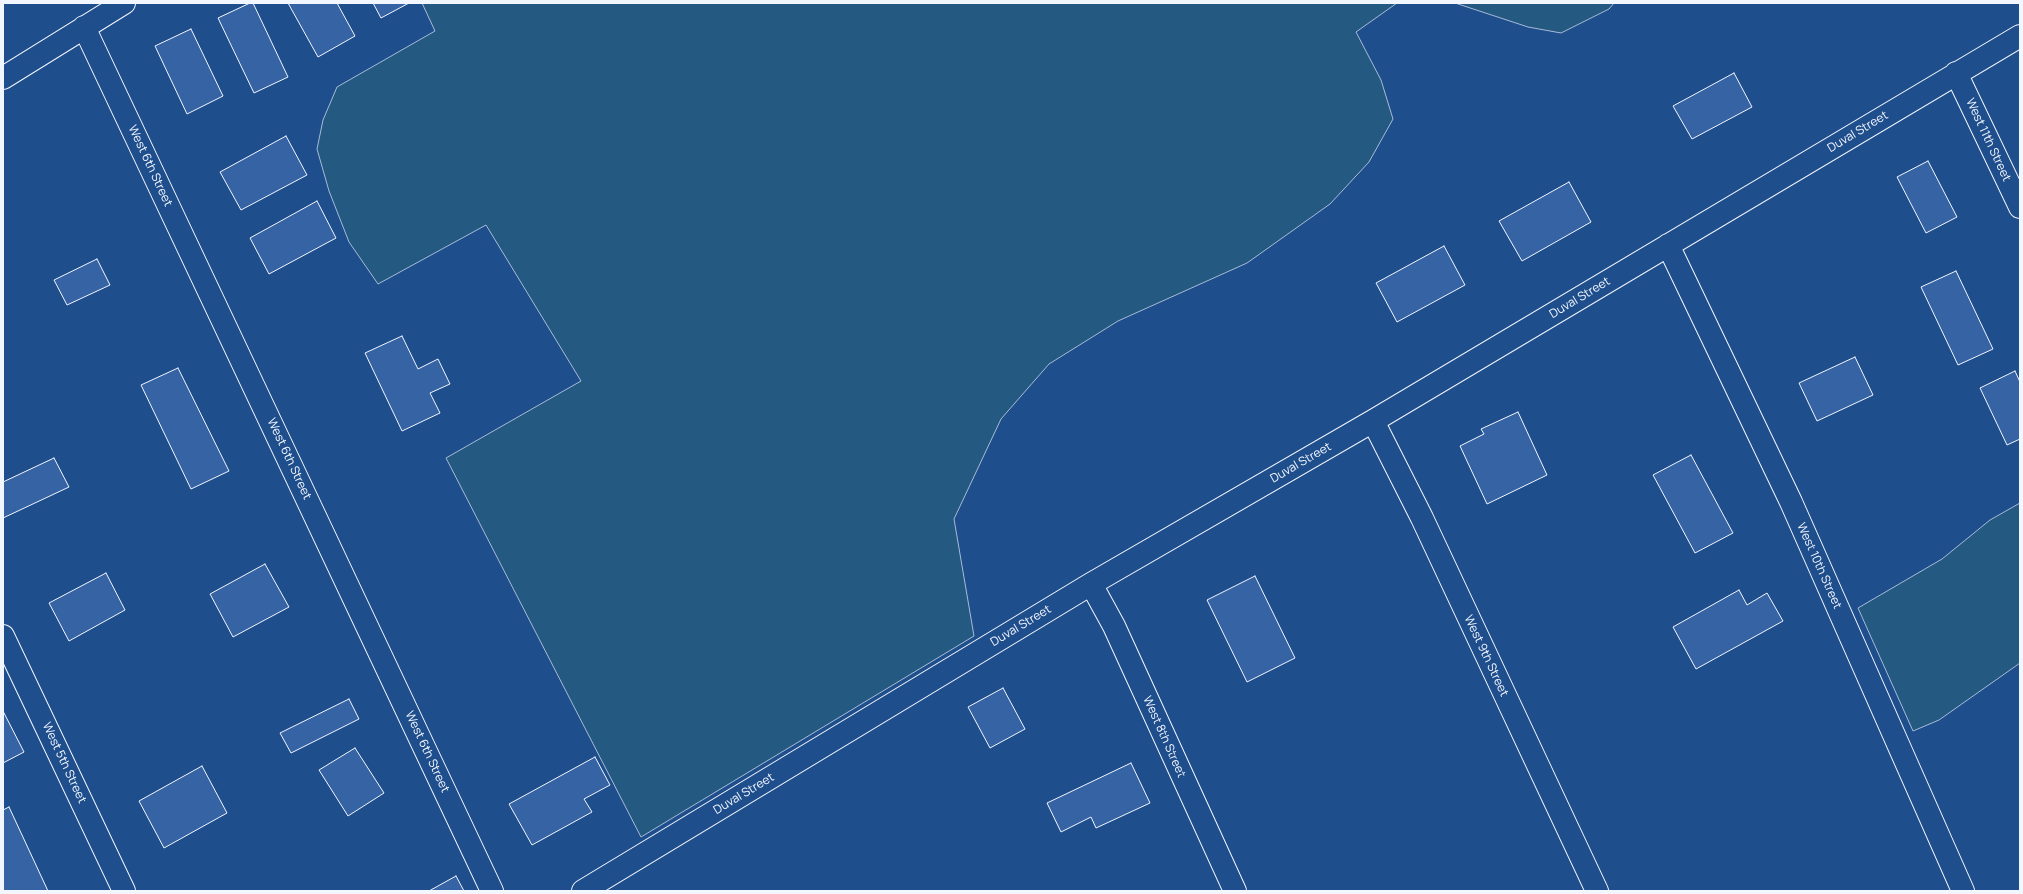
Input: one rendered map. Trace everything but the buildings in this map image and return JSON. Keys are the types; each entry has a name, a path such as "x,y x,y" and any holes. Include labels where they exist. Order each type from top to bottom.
{"street":[{"path":"3,78 124,3"},
{"name":"West 6th Street","path":"84,28 492,891"},
{"name":"Duval Street","path":"583,891 1091,584 1373,421 2020,36"},
{"name":"West 11th Street","path":"1956,73 2020,207"},
{"name":"West 10th Street","path":"1668,245 1791,502 1963,891"},
{"name":"West 9th Street","path":"1373,421 1422,518 1596,891"},
{"name":"West 8th Street","path":"1091,584 1114,626 1235,891"},
{"name":"West 5th Street","path":"3,636 124,891"}],"shaded area":[{"path":"422,3 1397,3 1356,32 1381,80 1393,119 1369,162 1330,204 1247,263 1118,321 1049,364 1001,419 954,519 974,636 641,837 446,458 581,381 486,225 378,284 349,242 329,191 317,149 323,120 337,87 435,31"},
{"path":"1455,3 1614,3 1609,9 1561,33 1528,27"},
{"path":"2020,503 2020,663 1939,720 1913,731 1858,608 1942,559 1990,520"}]}
